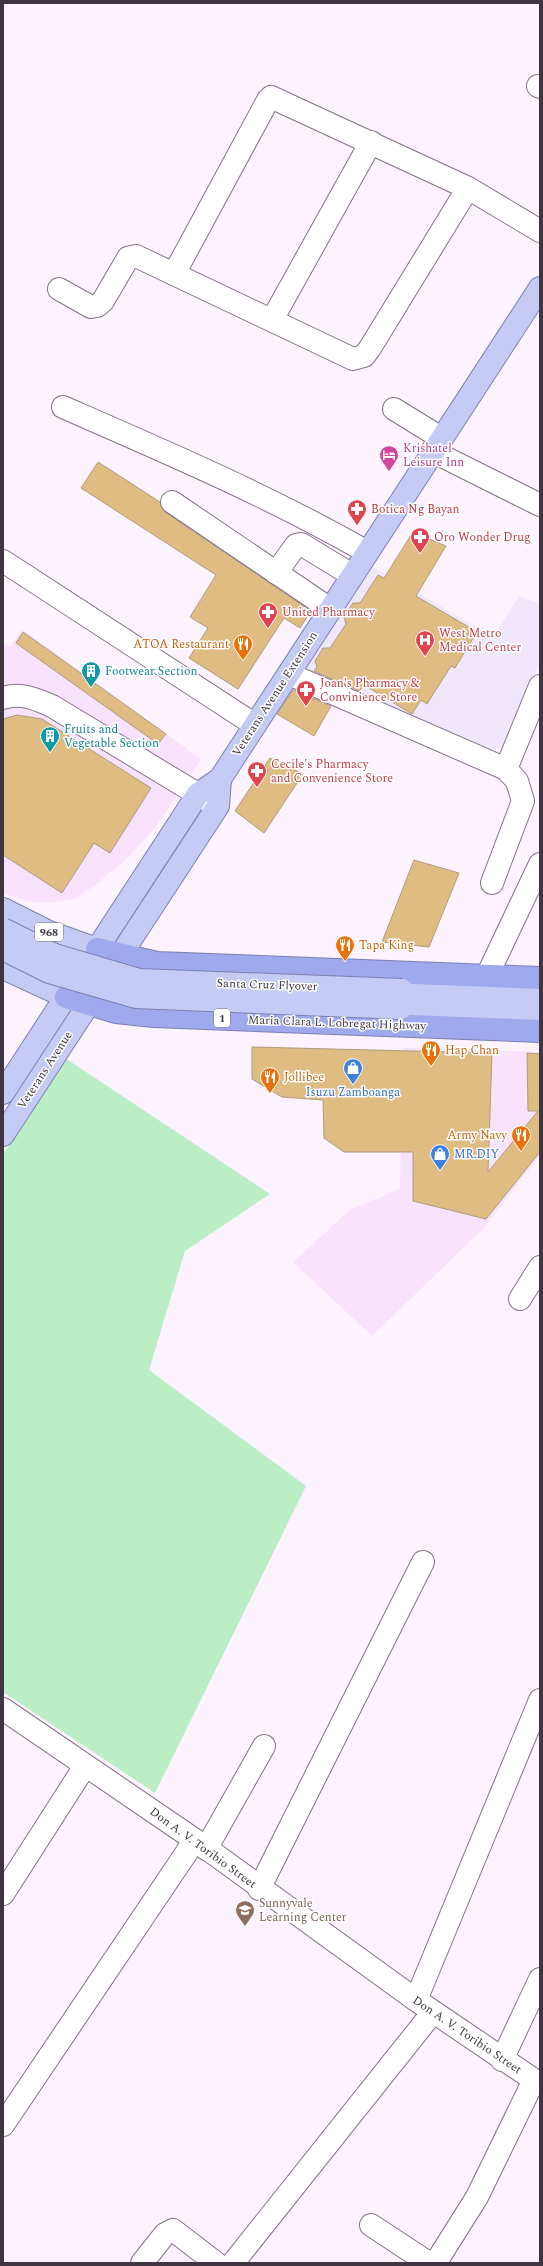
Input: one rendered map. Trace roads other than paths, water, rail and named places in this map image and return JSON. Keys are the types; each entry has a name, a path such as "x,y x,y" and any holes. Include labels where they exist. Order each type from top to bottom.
{"highway":[{"path":"97,949 120,956 157,963 540,978"},
{"path":"181,1017 183,964"},
{"path":"269,1020 270,967"},
{"path":"356,1024 358,971"},
{"name":"1","path":"66,997 88,1004"},
{"name":"Maria Clara L. Lobregat Highway","path":"88,1004 133,1015 540,1031"}],"main road":[{"name":"Veterans Avenue Extension","path":"97,949 198,794 220,778 255,726 540,288"},
{"name":"Veterans Avenue Extension","path":"120,956 218,806 220,778"},
{"name":"968","path":"3,909 49,932 97,949"},
{"path":"3,960 23,919"},
{"name":"Santa Cruz Flyover","path":"3,929 55,955 139,980 401,999 540,1012"},
{"name":"Santa Cruz Flyover","path":"3,949 49,972 136,997 401,999 540,995"},
{"name":"Veterans Avenue","path":"3,1093 97,949"},
{"name":"Veterans Avenue","path":"3,1135 120,956"},
{"path":"3,968 66,997"}],"street":[{"path":"174,274 268,100 272,97 468,188 540,231"},
{"path":"272,320 371,142"},
{"path":"59,289 91,307 97,306 103,301 128,258 132,256 174,274 353,359 364,356 468,188"},
{"path":"64,407 199,466 298,513 367,552"},
{"path":"394,409 437,445 540,505"},
{"path":"172,502 330,609"},
{"path":"276,573 296,545 301,544 352,575"},
{"path":"3,561 255,726"},
{"path":"288,674 506,769 517,781 523,801 492,883"},
{"path":"506,769 540,686"},
{"path":"3,698 16,695 39,700 52,706 218,806"},
{"path":"487,976 540,864"},
{"path":"520,1299 540,1267"},
{"path":"259,1889 423,1562"},
{"path":"233,2263 425,2006 540,1700"},
{"name":"Don A. V. Toribio Street","path":"3,1709 200,1845 259,1889 502,2060 537,2082"},
{"path":"3,2125 200,1845 264,1746"},
{"path":"3,1894 85,1766"},
{"path":"502,2060 540,1978"},
{"path":"371,2225 424,2260 433,2263 438,2259 477,2197 537,2082"},
{"path":"142,2263 165,2234 173,2230 216,2263"}],"place":[{"name":"Krishatel Leisure Inn","path":"389,472"},
{"name":"Botica Ng Bayan","path":"357,526"},
{"name":"Oro Wonder Drug","path":"420,554"},
{"name":"United Pharmacy","path":"268,629"},
{"name":"West Metro Medical Center","path":"425,657"},
{"name":"ATOA Restaurant","path":"243,661"},
{"name":"Footwear Section","path":"91,688"},
{"name":"Joan's Pharmacy & Convinience Store","path":"306,707"},
{"name":"Fruits and Vegetable Section","path":"50,753"},
{"name":"Cecile's Pharmacy and Convenience Store","path":"257,788"},
{"name":"Tapa King","path":"345,962"},
{"name":"Hap Chan","path":"431,1067"},
{"name":"Isuzu Zamboanga","path":"353,1085"},
{"name":"Jollibee","path":"270,1094"},
{"name":"Army Navy","path":"521,1152"},
{"name":"MR.DIY","path":"440,1171"},
{"name":"Sunnyvale Learning Center","path":"245,1927"}]}
